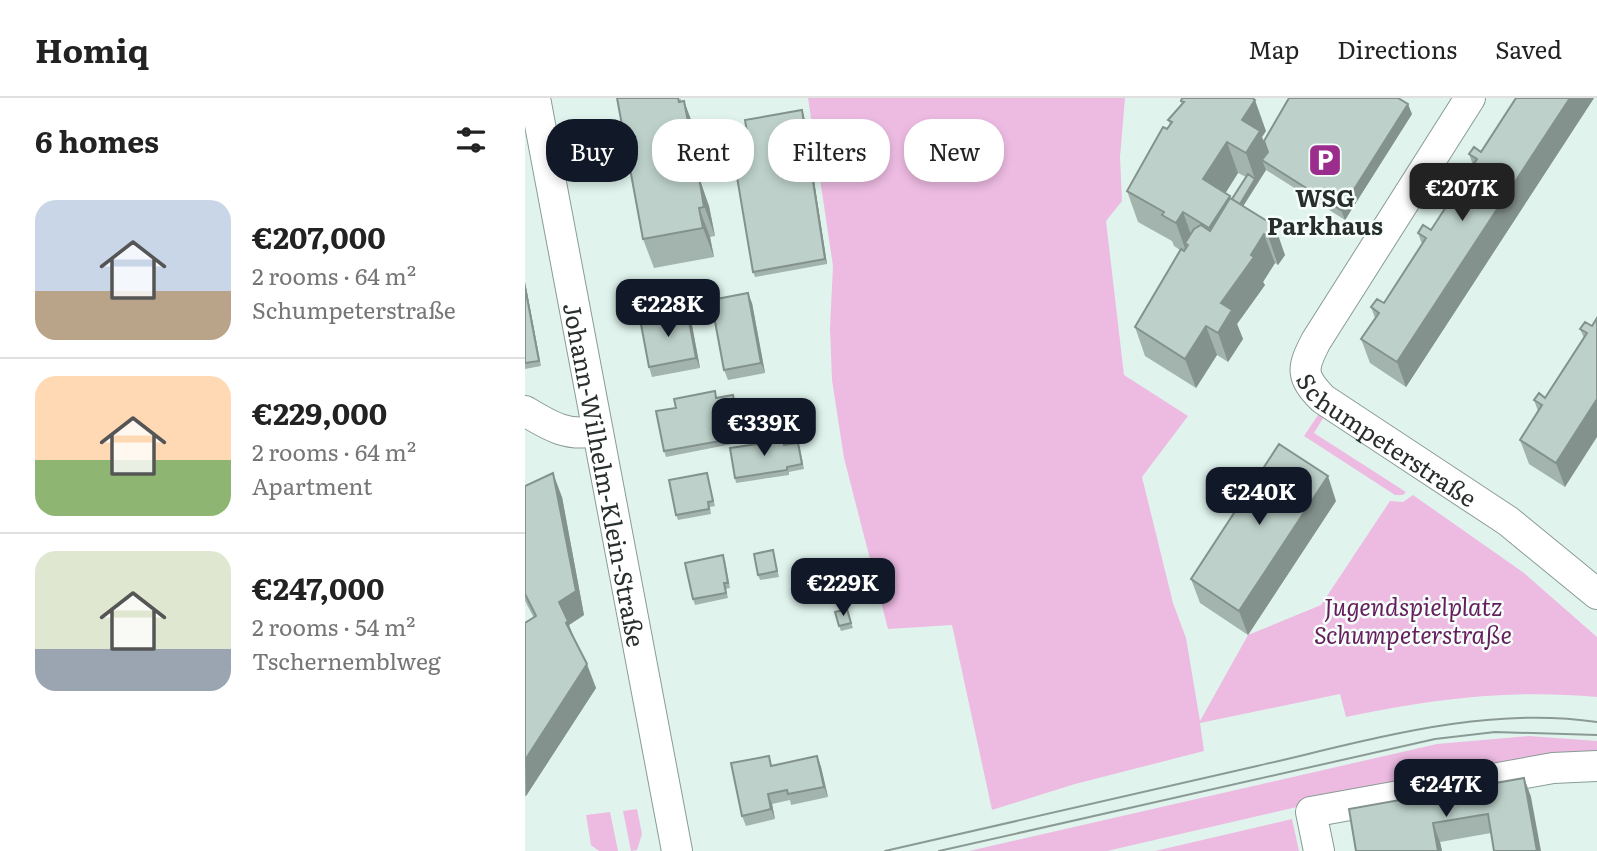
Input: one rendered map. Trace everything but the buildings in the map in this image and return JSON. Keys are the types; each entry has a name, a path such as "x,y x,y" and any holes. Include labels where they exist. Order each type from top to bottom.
{"street":[{"name":"Johann-Wilhelm-Klein-Straße","path":"535,98 677,851"},
{"name":"Schumpeterstraße","path":"1470,98 1316,341 1306,362 1305,375 1310,386 1323,399 1508,521 1597,594"},
{"path":"525,411 561,431 582,434 597,432"},
{"path":"1319,851 1311,812 1545,769 1597,766"}],"green space":[{"name":"Jugendspielplatz Schumpeterstraße","path":"808,98 1125,98 1120,157 1122,201 1106,221 1124,375 1188,416 1142,477 1173,603 1186,638 1200,721 1248,635 1321,605 1390,501 1403,502 1413,495 1524,573 1597,637 1597,697 1532,694 1471,697 1346,717 1340,694 1200,723 1204,751 1075,784 992,810 952,625 888,629 844,458 832,380 830,328 833,266 820,182 890,182 890,119 811,119"},
{"path":"1320,412 1325,415 1314,433 1406,492 1403,495 1395,495 1304,436"},
{"path":"1529,736 1597,741 1597,759 1297,807 1107,851 969,851 1437,744"},
{"path":"637,809 642,834 637,850 631,851 623,811"},
{"path":"610,812 618,851 599,851 591,845 586,815"},
{"path":"1292,819 1299,851 1155,851"}],"tram line":[{"path":"885,851 1425,728 1511,718 1597,722"},
{"path":"939,851 1435,739 1495,732 1597,735"}],"place":[{"name":"WSG Parkhaus","path":"1325,160"}]}
